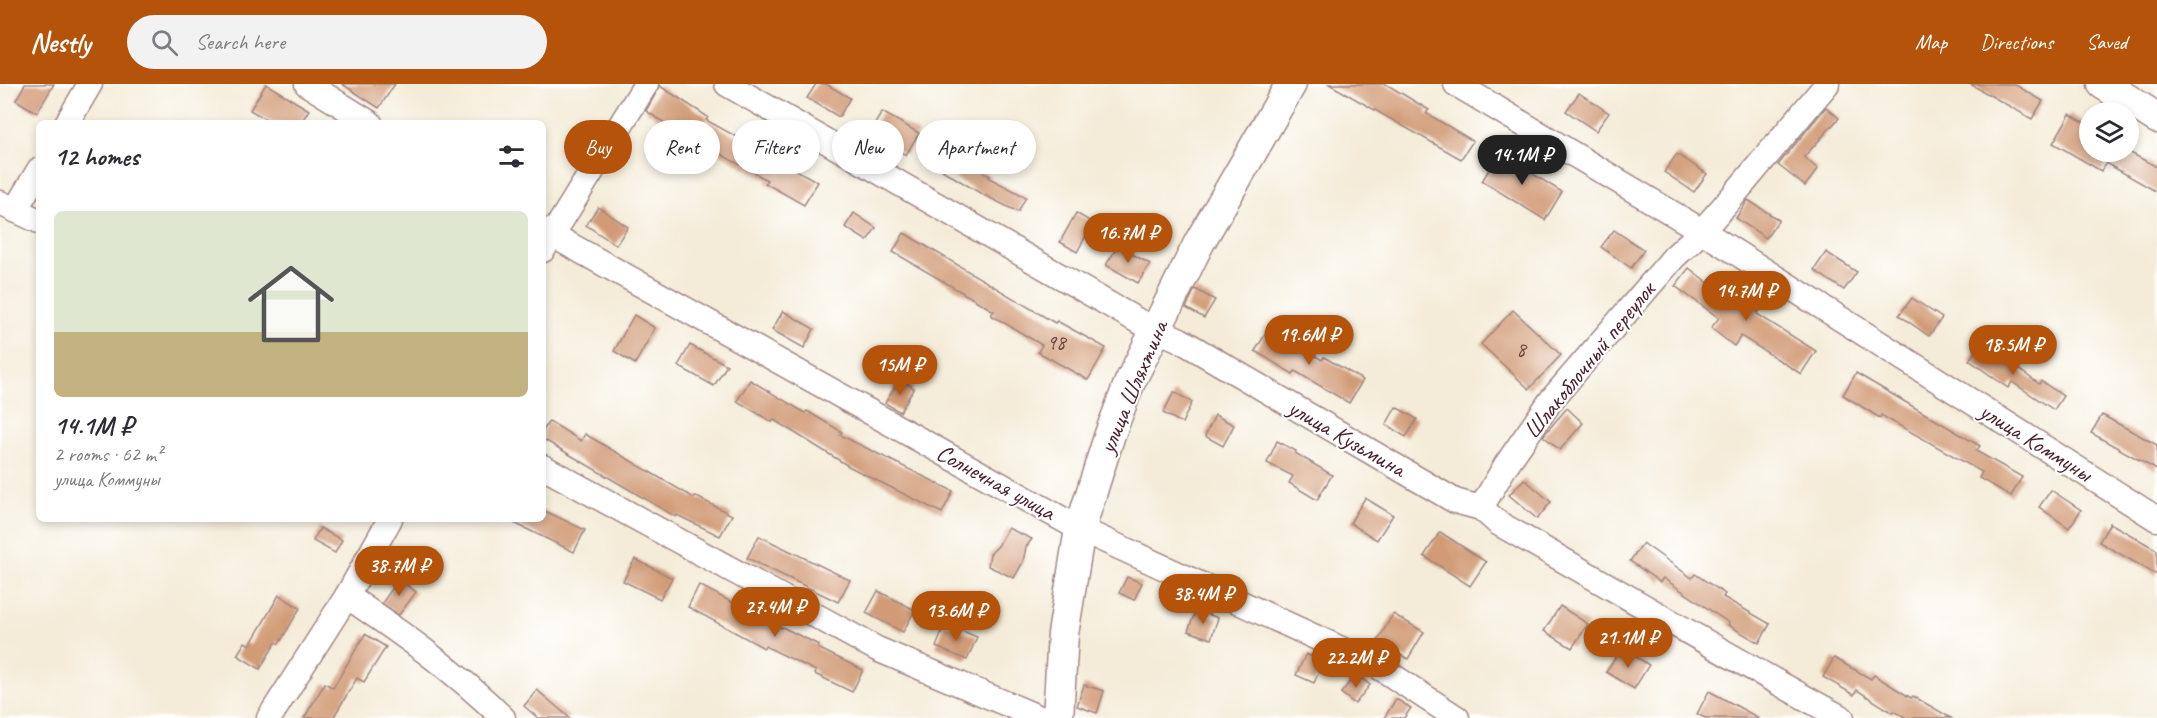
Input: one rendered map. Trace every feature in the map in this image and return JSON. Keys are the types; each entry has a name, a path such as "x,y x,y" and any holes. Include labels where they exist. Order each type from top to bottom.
{"main road":[{"name":"улица Шляхтина","path":"1058,718 1064,634 1080,529 1114,424 1129,384 1199,243 1291,84"},
{"path":"2103,84 2157,118"}],"street":[{"path":"69,120 90,84"},
{"path":"307,84 365,120"},
{"path":"546,238 646,84"},
{"name":"улица Кузьмина","path":"727,84 1156,330 1180,340 1455,501 1481,508 1498,523 1718,651 1842,718"},
{"name":"улица Коммуны","path":"1456,84 1702,231 2157,519"},
{"name":"Шлакоблочный переулок","path":"1481,508 1506,465 1552,399 1674,257 1702,231 1827,84"},
{"path":"36,173 8,206 36,220"},
{"name":"Солнечная улица","path":"546,238 1080,529 1376,665 1457,718"},
{"path":"546,469 877,649 1040,718"},
{"path":"269,718 347,596 388,522"},
{"path":"347,596 427,653 480,695 502,718"}],"building":[{"path":"25,84 54,84 37,113 16,100"},
{"path":"266,84 309,110 303,120 267,120 250,110"},
{"path":"342,84 395,84 379,108"},
{"path":"816,84 826,84 850,98 839,117 807,98"},
{"path":"1329,84 1386,84 1429,110 1426,113 1473,141 1461,159"},
{"path":"1970,84 2014,84 2043,101 2032,119"},
{"path":"660,86 708,117 706,120 660,120 646,111"},
{"path":"1579,93 1609,113 1596,131 1566,111"},
{"path":"1826,107 1839,118 1804,157 1818,169 1805,186 1778,165"},
{"path":"882,112 896,120 877,120"},
{"path":"2070,114 2079,119 2079,158 2053,143"},
{"path":"904,124 916,131 916,138 906,155 904,154"},
{"path":"720,128 732,134 732,160 720,154"},
{"path":"1499,153 1562,192 1545,220 1482,181"},
{"path":"1677,154 1707,174 1694,192 1664,172"},
{"path":"2139,157 2157,167 2157,192 2106,163 2101,171 2086,162 2139,162"},
{"path":"756,174 804,174 818,182 804,205 765,183 767,180"},
{"path":"949,174 987,174 990,176 989,178 1026,197 1018,212"},
{"path":"1748,200 1779,220 1766,238 1736,218"},
{"path":"598,207 628,227 616,245 586,225"},
{"path":"854,213 876,228 867,241 845,227"},
{"path":"1076,213 1093,223 1077,252 1060,242"},
{"path":"1614,230 1644,250 1631,268 1601,247"},
{"path":"904,233 1055,323 1057,321 1106,348 1088,380 1038,352 1042,345 991,315 994,311 893,252"},
{"path":"1118,246 1150,264 1138,283 1106,265"},
{"path":"1826,252 1857,272 1844,290 1814,270"},
{"path":"1689,268 1732,301 1739,290 1762,307 1757,314 1816,351 1801,374 1741,336 1734,346 1711,328 1719,318 1675,286"},
{"path":"1195,289 1215,300 1204,318 1186,308"},
{"path":"1912,298 1942,318 1929,336 1899,315"},
{"path":"1513,310 1561,355 1529,389 1481,344"},
{"path":"783,311 814,329 804,348 772,330"},
{"path":"634,315 655,328 635,364 614,351"},
{"path":"1269,328 1322,360 1324,357 1363,380 1349,403 1295,371 1293,374 1255,351"},
{"path":"1982,342 2039,384 2041,381 2063,396 2054,410 2012,382 2008,388 1969,360"},
{"path":"690,345 727,365 714,386 678,366"},
{"path":"1856,373 1980,446 1976,451 2022,477 2011,496 1979,478 1982,472 1881,415 1880,418 1843,395"},
{"path":"900,379 914,388 900,412 885,403"},
{"path":"750,380 842,432 840,435 953,491 942,513 850,467 774,420 772,422 737,401"},
{"path":"1174,392 1192,402 1182,423 1163,413"},
{"path":"1396,407 1417,419 1406,437 1386,425"},
{"path":"1567,408 1583,423 1560,450 1543,436"},
{"path":"1215,415 1234,425 1223,446 1205,436"},
{"path":"2102,415 2157,445 2157,470 2091,433"},
{"path":"549,421 581,441 585,434 694,498 695,496 732,515 720,536 677,515 676,517 546,441 546,426"},
{"path":"1277,441 1332,475 1317,500 1289,483 1293,476 1267,463"},
{"path":"1524,479 1551,502 1537,519 1509,495"},
{"path":"2051,490 2081,510 2069,528 2039,507"},
{"path":"1365,498 1393,515 1377,540 1350,523"},
{"path":"546,511 585,530 574,552 512,522 546,522"},
{"path":"2110,523 2157,550 2157,575 2099,542"},
{"path":"320,528 342,540 335,553 313,541"},
{"path":"1008,528 1032,539 1026,547 1023,562 1014,578 988,566 990,554 998,546"},
{"path":"1440,532 1486,562 1470,586 1424,556"},
{"path":"759,536 850,580 838,602 747,558"},
{"path":"1643,543 1692,578 1695,574 1725,594 1723,597 1770,624 1759,643 1728,625 1729,623 1663,578 1660,582 1630,561"},
{"path":"635,559 672,578 660,599 623,581"},
{"path":"1127,577 1142,583 1134,600 1119,593"},
{"path":"399,579 416,592 399,615 382,603"},
{"path":"699,585 819,645 818,648 863,670 852,692 815,674 816,671 765,646 764,648 688,607"},
{"path":"878,591 915,610 903,632 866,613"},
{"path":"279,595 300,608 279,644 276,642 260,669 237,655 245,642 250,645"},
{"path":"1560,606 1588,624 1572,648 1544,631"},
{"path":"1196,610 1218,618 1211,639 1188,631"},
{"path":"1393,614 1424,632 1408,659 1377,642"},
{"path":"945,624 977,637 967,660 936,647"},
{"path":"365,634 386,647 364,682 357,678 333,718 304,718 325,683 333,688"},
{"path":"1622,648 1649,665 1634,689 1606,672"},
{"path":"1306,654 1323,662 1314,683 1296,675"},
{"path":"1834,658 1871,679 1874,675 1911,698 1913,696 1951,718 1907,718 1894,711 1893,713 1857,690 1854,695 1823,677"},
{"path":"1356,674 1370,685 1355,704 1341,693"},
{"path":"1084,685 1104,691 1097,713 1077,706"},
{"path":"537,690 570,718 538,718 524,706"},
{"path":"1709,691 1759,718 1705,718 1697,714"},
{"path":"1396,699 1411,708 1404,718 1384,718"}]}
